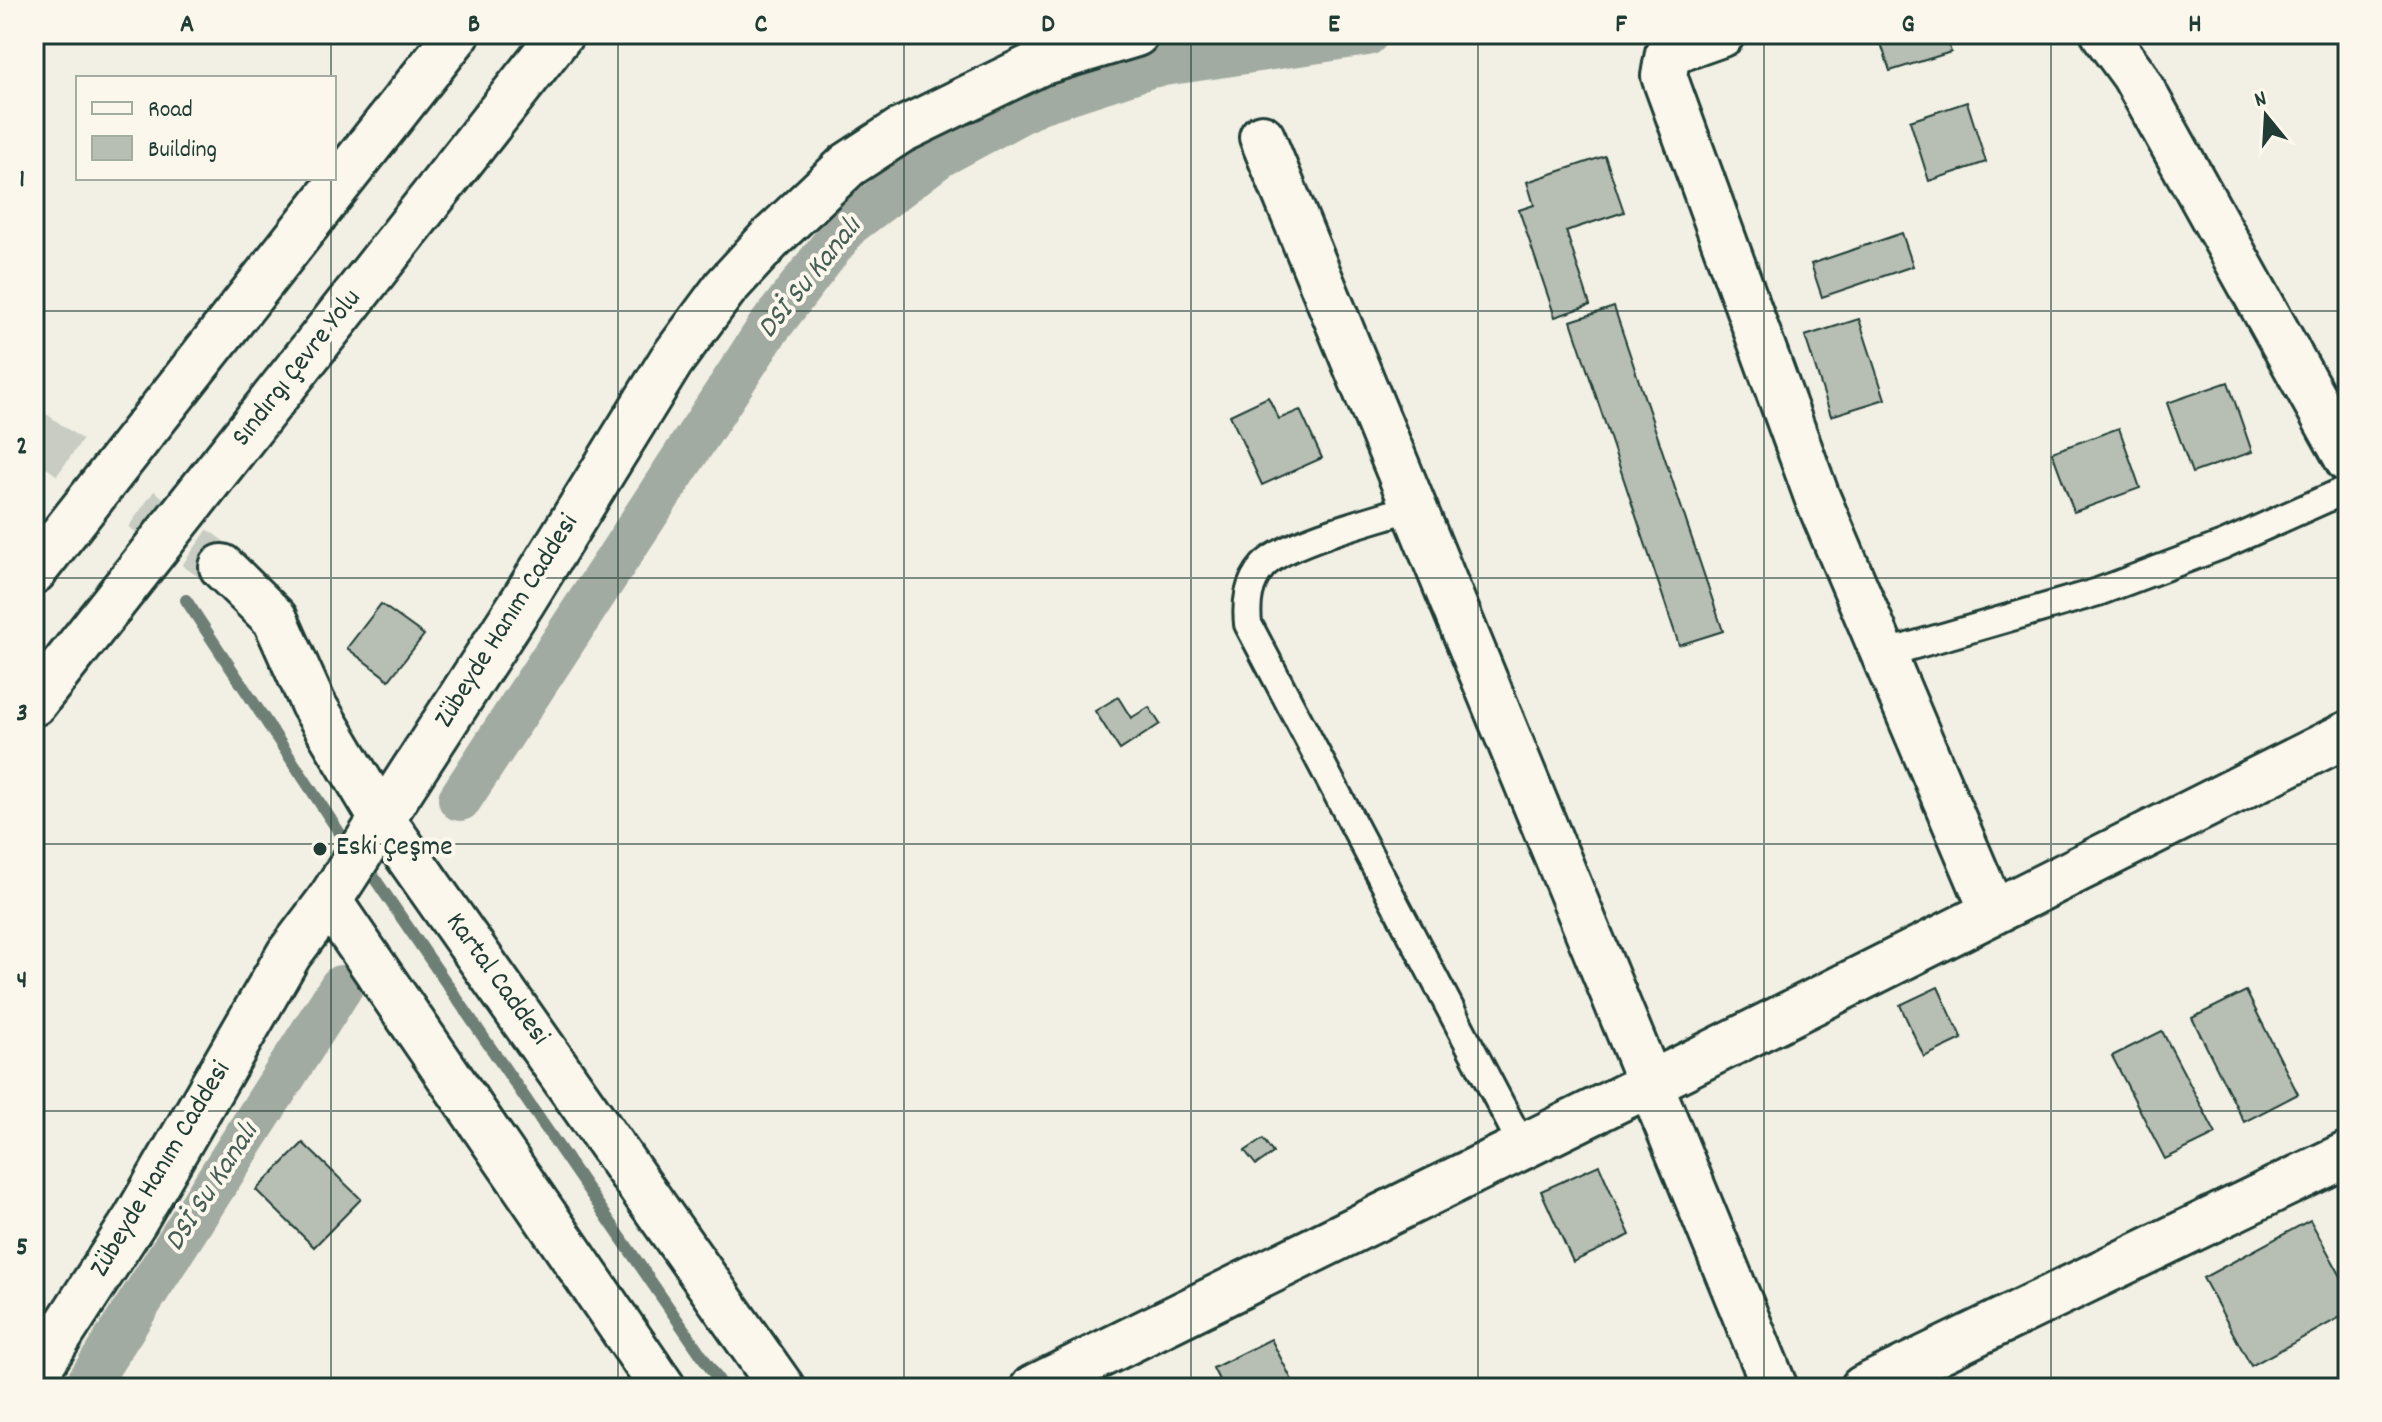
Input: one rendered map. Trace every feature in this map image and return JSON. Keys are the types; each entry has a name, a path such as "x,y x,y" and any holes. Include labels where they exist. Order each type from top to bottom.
{"street":[{"path":"34,571 457,34"},
{"name":"Sındırgı Çevre Yolu","path":"34,703 561,34"},
{"name":"Zübeyde Hanım Caddesi","path":"34,1376 135,1220 289,954 329,901 523,601 671,361 725,288 770,239 848,165 900,131 1040,63 1136,34"},
{"path":"1722,34 1668,53 1664,76 1817,497 1992,910"},
{"path":"2104,34 2142,88 2348,460"},
{"path":"1262,137 1775,1388"},
{"name":"Kartal Caddesi","path":"222,567 275,619 313,704 382,819 782,1388"},
{"path":"1033,1388 1650,1084 2348,734"},
{"path":"329,901 663,1388"},
{"path":"1863,1388 2348,1154"}],"lane":[{"path":"1884,654 2098,592 2223,545 2348,489"},
{"path":"1413,507 1278,554 1253,580 1248,595 1248,624 1523,1147"}],"building":[{"path":"1878,34 1945,34 1951,52 1890,71"},
{"path":"1967,102 1986,162 1929,181 1910,121"},
{"path":"1605,156 1624,212 1566,231 1590,305 1555,317 1519,210 1534,205 1527,182"},
{"path":"1902,233 1913,266 1822,297 1811,264"},
{"path":"1614,307 1723,631 1679,645 1571,321"},
{"path":"1859,319 1885,399 1831,416 1805,336"},
{"path":"2228,382 2252,452 2192,473 2167,403"},
{"path":"1268,397 1279,419 1300,410 1322,458 1262,485 1230,415"},
{"path":"2119,428 2140,488 2074,512 2052,452"},
{"path":"381,604 424,635 389,680 347,648"},
{"path":"1118,697 1131,718 1149,707 1160,724 1120,750 1095,711"},
{"path":"1938,987 1962,1039 1924,1057 1900,1005"},
{"path":"2246,991 2298,1094 2244,1122 2192,1018"},
{"path":"2162,1031 2216,1134 2165,1159 2112,1056"},
{"path":"1263,1139 1273,1153 1256,1165 1245,1151"},
{"path":"303,1143 361,1199 314,1247 256,1190"},
{"path":"1599,1165 1630,1235 1573,1262 1541,1191"},
{"path":"2310,1220 2348,1289 2348,1313 2251,1366 2203,1278"},
{"path":"1271,1339 1296,1388 1223,1388 1213,1368"}],"waterway":[{"name":"DSİ Su Kanalı","path":"460,799 767,330 848,225 939,156 1039,102 1150,66 1367,34"},
{"path":"186,600 341,835"},
{"path":"364,863 724,1388"},
{"name":"DSİ Su Kanalı","path":"85,1388 341,987"}],"tunnel":[{"path":"34,432 222,567"}],"place":[{"name":"Eski Çeşme","path":"320,849"}]}
